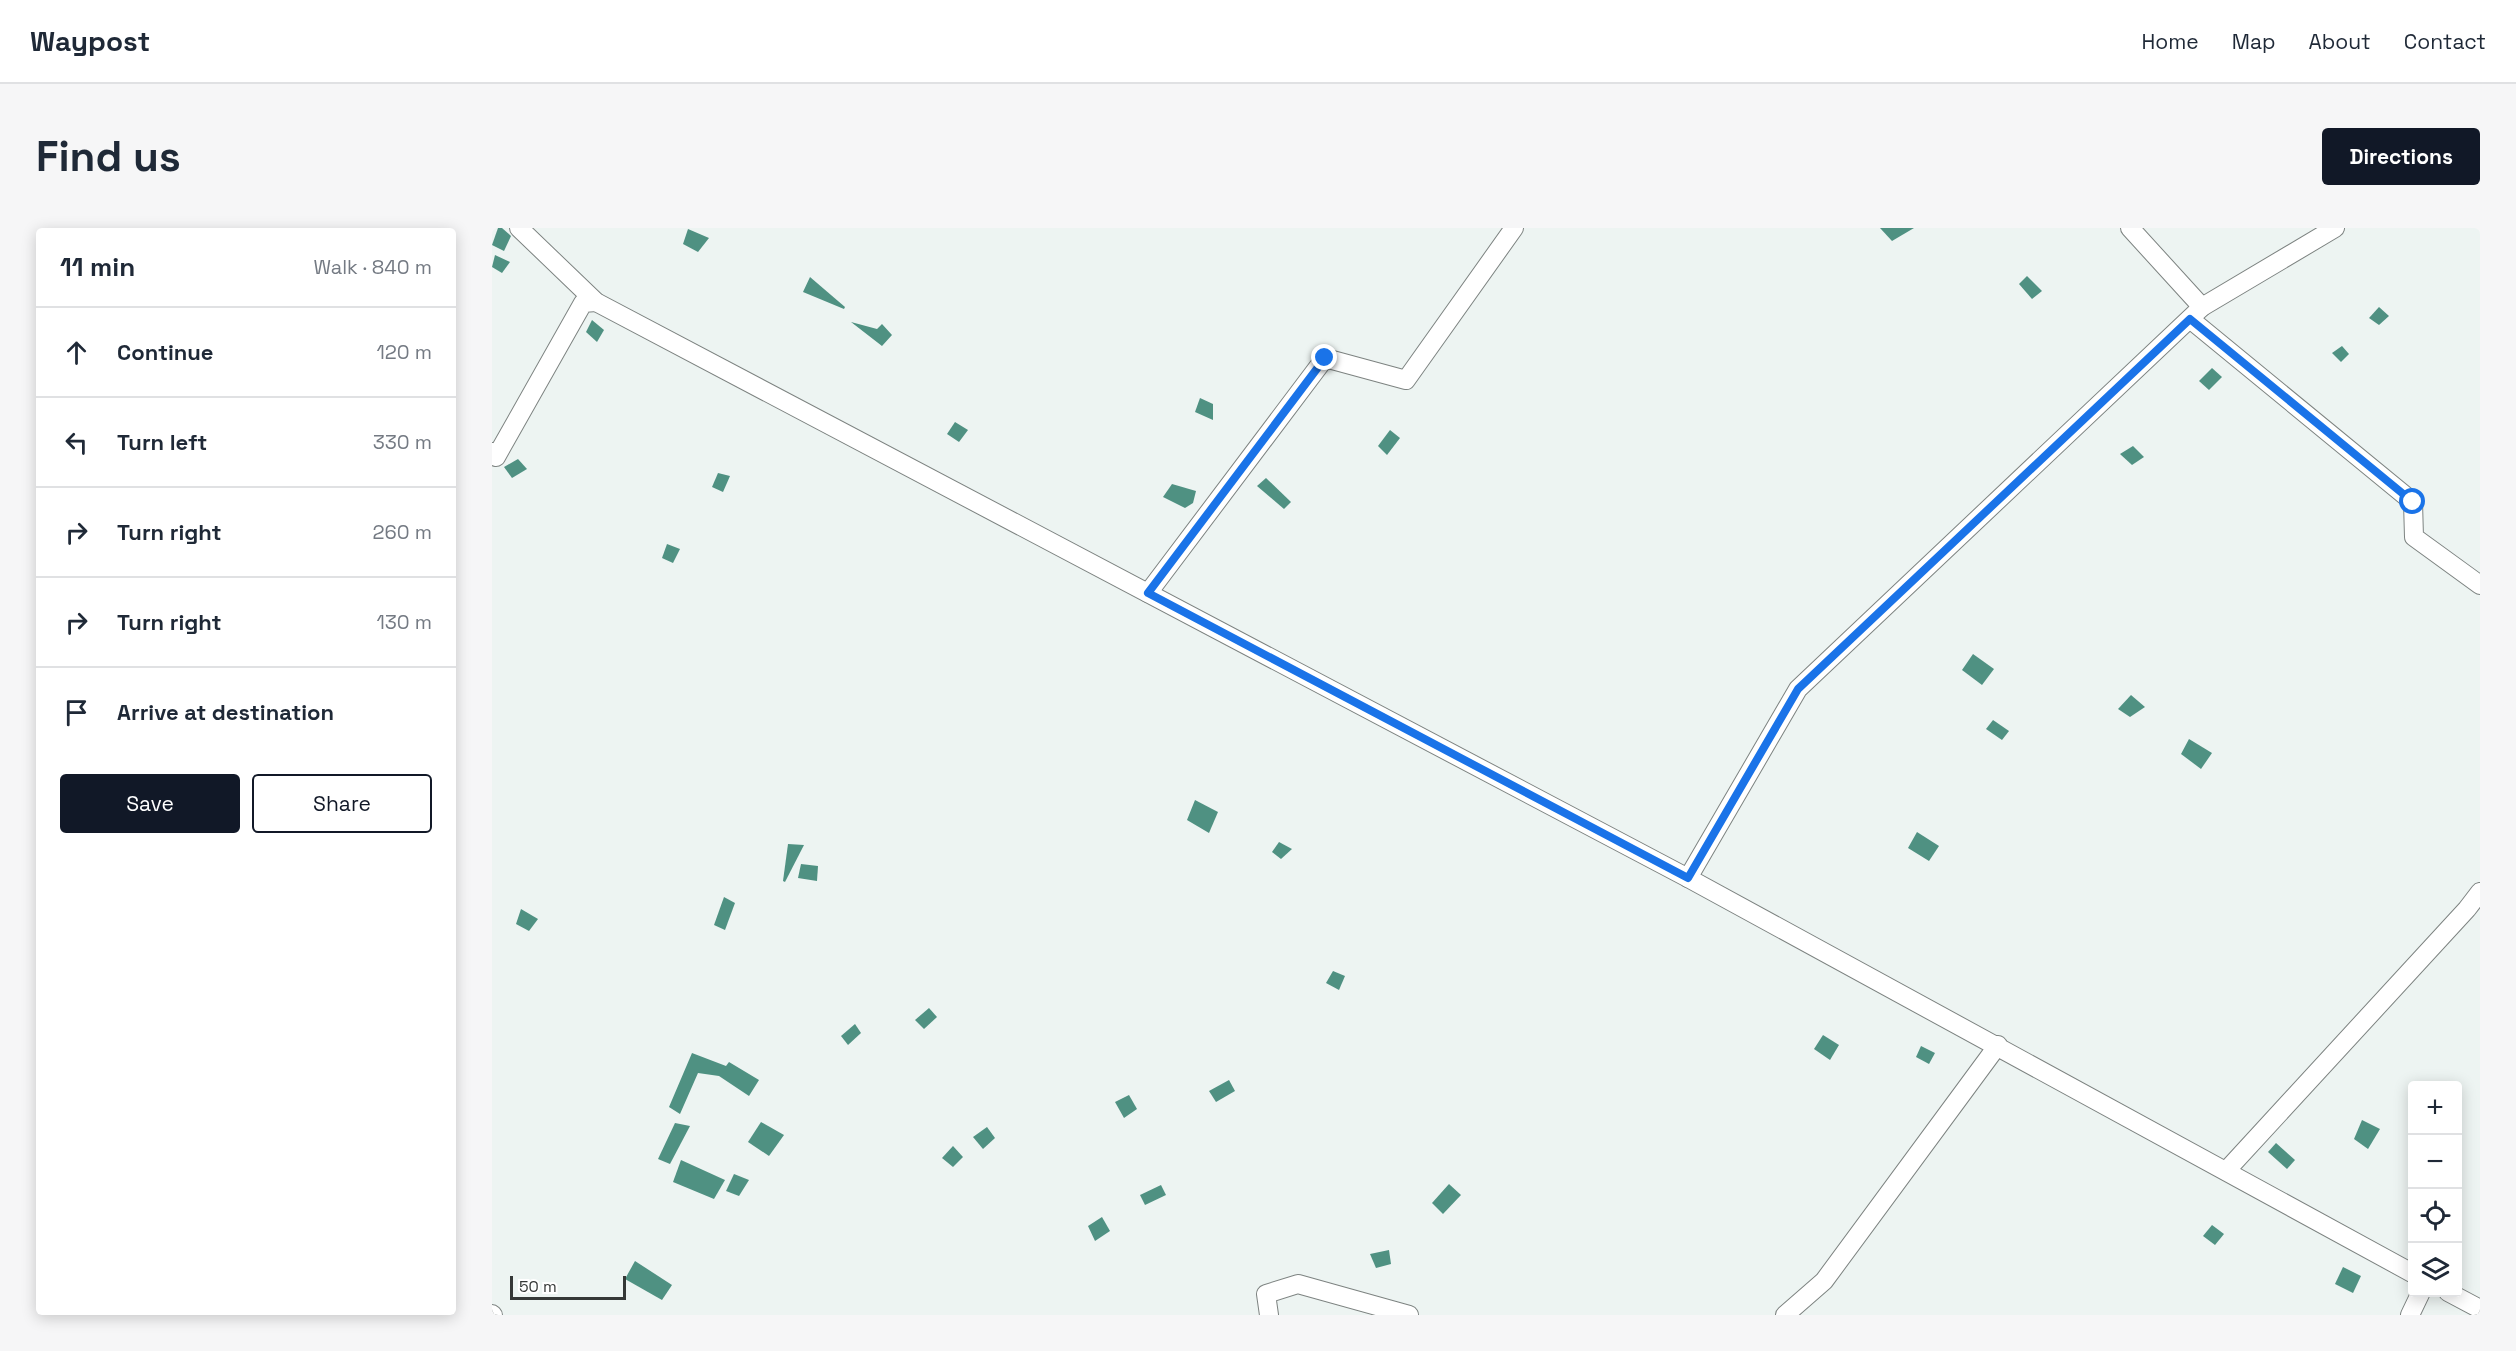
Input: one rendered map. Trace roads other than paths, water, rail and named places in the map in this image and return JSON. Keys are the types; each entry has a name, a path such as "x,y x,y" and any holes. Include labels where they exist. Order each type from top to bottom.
{"street":[{"path":"519,228 596,302 1688,878 2408,1272"},
{"path":"1148,593 1325,358 1406,380 1514,228"},
{"path":"2130,228 2196,313 2413,502 2414,537 2480,585"},
{"path":"1688,878 1798,689 2196,313 2335,228"},
{"path":"492,452 496,457 583,303 596,302"},
{"path":"2226,1171 2468,909 2480,892"},
{"path":"1785,1315 1824,1281 1998,1046"},
{"path":"1269,1315 1266,1294 1298,1284 1409,1315"},
{"path":"2410,1315 2419,1297"},
{"path":"2456,1297 2480,1309"}]}
